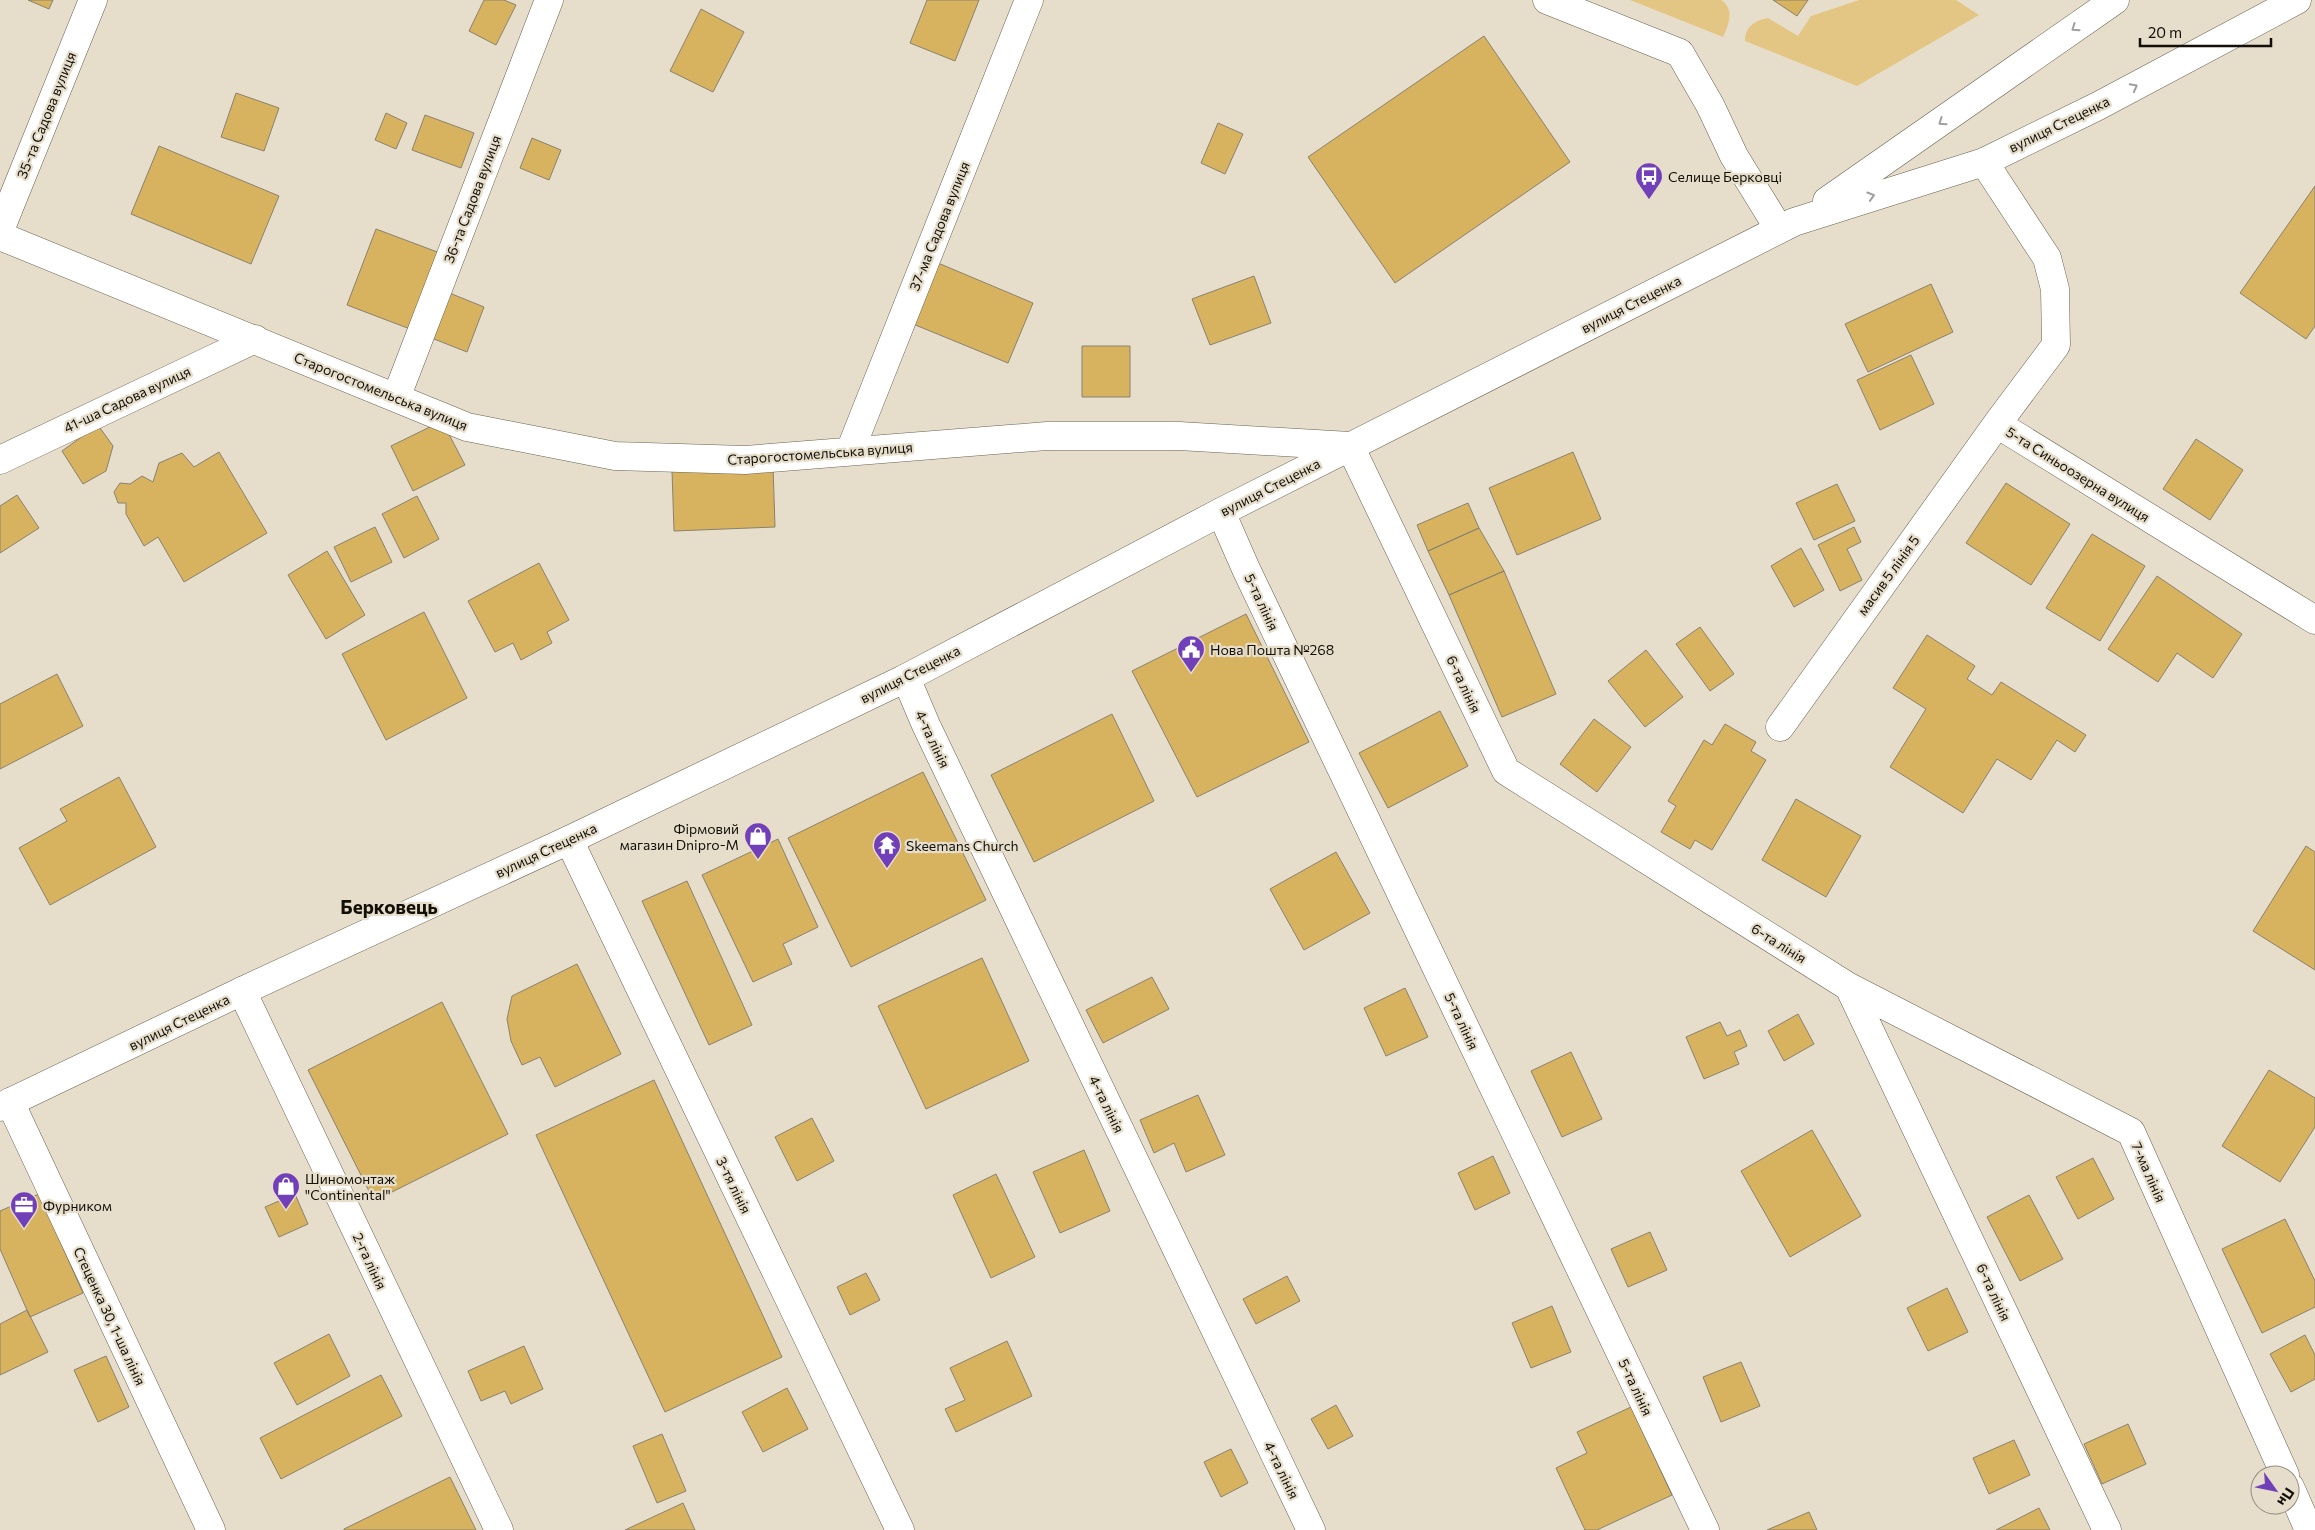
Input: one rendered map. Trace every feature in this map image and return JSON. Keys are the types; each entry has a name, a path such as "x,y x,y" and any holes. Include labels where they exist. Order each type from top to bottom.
{"street":[{"name":"35-та Садова вулиця","path":"0,230 93,0"},
{"name":"36-та Садова вулиця","path":"396,398 549,0"},
{"name":"37-ма Садова вулиця","path":"850,451 1029,0"},
{"path":"1547,0 1680,53 1710,105 1734,156 1779,229"},
{"name":"вулиця Стеценка","path":"1808,216 2115,0"},
{"name":"вулиця Стеценка","path":"5,1105 569,840 906,678 1221,512 1779,229 1808,216 1984,162 2098,106 2297,0"},
{"name":"5-та Синьоозерна вулиця","path":"1984,162 2047,258 2055,289 2056,345 1997,424 2315,620"},
{"name":"Старогостомельська вулиця","path":"0,236 467,427 615,456 745,460 1047,436 1180,436 1350,446"},
{"name":"41-ша Садова вулиця","path":"0,460 255,339"},
{"name":"масив 5 лінія 5","path":"1780,727 1997,424"},
{"name":"6-та лінія","path":"1350,446 1506,771 1849,986 2107,1530"},
{"name":"5-та лінія","path":"1221,512 1705,1530"},
{"name":"4-та лінія","path":"906,678 926,725 1311,1530"},
{"name":"3-тя лінія","path":"569,840 900,1530"},
{"name":"7-ма лінія","path":"1849,986 2131,1132 2280,1465"},
{"name":"2-га лінія","path":"242,992 498,1530"},
{"name":"Стеценка 30, 1-ша лінія","path":"5,1105 211,1530"},
{"path":"2300,1510 2309,1530"}],"shaded area":[{"path":"1630,0 1721,0 1728,8 1730,17 1723,37"},
{"path":"1859,0 1956,0 1979,15 1857,86 1745,41 1749,28 1759,20 1768,18 1798,36 1811,16"}],"building":[{"path":"28,0 53,0 49,9"},
{"path":"484,0 504,0 516,5 496,45 469,31"},
{"path":"927,0 979,0 955,61 910,43"},
{"path":"1773,0 1808,0 1797,16"},
{"path":"701,9 744,32 713,92 670,71"},
{"path":"1484,36 1570,162 1395,283 1308,157"},
{"path":"236,93 279,108 264,151 221,137"},
{"path":"386,113 407,123 396,149 375,140"},
{"path":"425,115 474,133 461,168 412,150"},
{"path":"1218,123 1243,134 1225,174 1201,163"},
{"path":"532,138 561,150 549,180 520,168"},
{"path":"159,146 279,196 251,264 131,214"},
{"path":"2315,186 2315,326 2306,339 2240,293"},
{"path":"376,229 440,253 410,329 347,305"},
{"path":"938,263 1033,303 1008,363 913,324"},
{"path":"1254,276 1271,323 1210,345 1192,299"},
{"path":"1931,284 1953,332 1868,372 1845,324"},
{"path":"447,292 484,307 467,352 429,337"},
{"path":"1082,346 1130,346 1130,397 1082,397"},
{"path":"1911,355 1934,404 1880,430 1857,380"},
{"path":"442,421 465,465 413,491 391,446"},
{"path":"98,425 113,446 106,471 83,484 62,451"},
{"path":"2196,439 2243,470 2210,520 2163,489"},
{"path":"219,452 267,533 184,582 158,537 144,546 126,514 126,503 118,503 114,492 120,483 130,484 142,476 153,482 159,463 182,453 194,467"},
{"path":"1573,452 1601,519 1517,555 1489,488"},
{"path":"773,466 775,527 674,531 672,470"},
{"path":"2006,483 2070,524 2031,585 1966,543"},
{"path":"1837,484 1855,521 1814,540 1796,503"},
{"path":"17,495 39,528 0,553 0,506"},
{"path":"417,496 439,539 404,558 382,514"},
{"path":"1468,503 1479,528 1428,551 1417,525"},
{"path":"375,527 392,562 351,582 334,547"},
{"path":"1854,527 1861,542 1847,549 1862,580 1840,591 1818,545"},
{"path":"1479,528 1504,571 1449,595 1428,551"},
{"path":"2092,534 2145,566 2100,641 2046,608"},
{"path":"1801,548 1824,590 1794,607 1771,566"},
{"path":"327,551 365,615 326,639 288,575"},
{"path":"539,563 569,620 547,632 552,643 521,660 513,643 495,652 468,601"},
{"path":"1504,571 1556,694 1502,717 1449,595"},
{"path":"2157,576 2242,634 2213,678 2177,653 2158,682 2108,649"},
{"path":"424,612 467,698 386,740 342,654"},
{"path":"1246,614 1309,742 1197,797 1132,671"},
{"path":"1700,627 1734,674 1710,691 1676,644"},
{"path":"1927,635 1975,666 1967,679 1992,695 2001,682 2086,735 2075,752 2057,740 2031,780 1997,759 1963,813 1890,767 1926,709 1893,688"},
{"path":"1646,650 1683,697 1645,727 1608,681"},
{"path":"57,674 83,726 0,769 0,704"},
{"path":"1440,711 1468,766 1388,808 1359,753"},
{"path":"1112,714 1154,801 1034,862 991,775"},
{"path":"1594,719 1631,747 1597,792 1560,764"},
{"path":"1725,724 1756,742 1751,751 1766,760 1712,850 1695,840 1690,849 1661,832 1676,806 1668,801 1704,740 1712,745"},
{"name":"Skeemans Church","path":"923,772 986,900 851,967 788,838"},
{"path":"119,777 156,847 50,905 19,848 67,821 60,809"},
{"path":"1796,799 1861,836 1826,897 1762,860"},
{"path":"778,839 818,927 783,944 792,964 753,982 702,875"},
{"path":"2306,846 2315,852 2315,970 2253,931"},
{"path":"1336,852 1370,913 1304,950 1270,889"},
{"path":"687,881 752,1025 709,1045 642,901"},
{"path":"982,958 1029,1061 926,1109 878,1006"},
{"path":"577,964 621,1054 555,1087 540,1057 522,1065 511,1041 507,1019 512,996"},
{"path":"1152,977 1169,1009 1103,1043 1086,1010"},
{"path":"1405,988 1428,1037 1386,1056 1364,1008"},
{"path":"442,1002 508,1134 374,1201 308,1070"},
{"path":"1798,1014 1814,1044 1784,1061 1768,1031"},
{"path":"1720,1022 1727,1036 1740,1030 1747,1046 1734,1052 1739,1064 1704,1079 1686,1037"},
{"path":"1571,1052 1602,1119 1562,1137 1531,1071"},
{"path":"2269,1070 2315,1098 2315,1127 2280,1182 2222,1146"},
{"path":"654,1080 782,1357 665,1412 536,1135"},
{"path":"1198,1095 1225,1155 1186,1172 1174,1143 1154,1153 1140,1120"},
{"path":"812,1118 834,1161 797,1181 775,1137"},
{"path":"1812,1130 1861,1216 1790,1257 1741,1171"},
{"path":"1084,1150 1110,1211 1060,1233 1033,1172"},
{"path":"1493,1156 1510,1193 1475,1210 1458,1173"},
{"path":"2093,1158 2114,1199 2078,1219 2056,1177"},
{"path":"996,1174 1035,1257 991,1278 953,1195"},
{"path":"39,1194 83,1293 30,1317 0,1249 0,1211"},
{"path":"295,1194 308,1224 279,1237 265,1207"},
{"path":"2029,1195 2063,1259 2020,1281 1987,1217"},
{"path":"2285,1219 2315,1281 2315,1307 2262,1333 2222,1249"},
{"path":"1650,1232 1667,1270 1628,1287 1611,1249"},
{"path":"866,1273 880,1300 850,1315 837,1287"},
{"path":"1287,1276 1300,1301 1256,1324 1243,1299"},
{"path":"1947,1288 1968,1332 1928,1351 1907,1308"},
{"path":"1552,1306 1571,1352 1531,1368 1512,1323"},
{"path":"27,1310 48,1352 0,1375 0,1324"},
{"path":"329,1334 350,1376 297,1405 274,1363"},
{"path":"2305,1335 2315,1355 2315,1379 2291,1392 2270,1354"},
{"path":"1007,1341 1032,1396 956,1432 945,1409 965,1400 950,1368"},
{"path":"524,1346 543,1389 511,1404 505,1391 481,1401 468,1371"},
{"path":"106,1356 129,1407 98,1422 74,1370"},
{"path":"1741,1362 1760,1406 1721,1422 1703,1377"},
{"path":"381,1375 402,1416 281,1479 260,1438"},
{"path":"787,1388 808,1429 763,1452 742,1412"},
{"path":"1336,1405 1353,1436 1328,1449 1311,1419"},
{"path":"1631,1407 1672,1495 1597,1530 1585,1530 1556,1468 1587,1453 1577,1432"},
{"path":"2128,1424 2146,1464 2102,1484 2084,1444"},
{"path":"662,1434 686,1491 657,1503 633,1446"},
{"path":"2014,1440 2030,1475 1989,1494 1973,1458"},
{"path":"1231,1449 1248,1483 1221,1497 1204,1462"},
{"path":"450,1477 476,1530 344,1530 344,1529"},
{"path":"683,1503 695,1530 625,1530"},
{"path":"2039,1508 2050,1530 1996,1530"},
{"path":"1809,1512 1817,1530 1767,1530"}],"place":[{"name":"Селище Берковці","path":"1649,200"},
{"name":"Нова Пошта №268","path":"1191,673"},
{"name":"Фірмовий магазин Dnipro-M","path":"758,860"},
{"name":"Skeemans Church","path":"887,869"},
{"name":"Шиномонтаж \"Continental\"","path":"286,1210"},
{"name":"Фурником","path":"24,1229"}],"district":[{"name":"Берковець","path":"389,906"}]}
